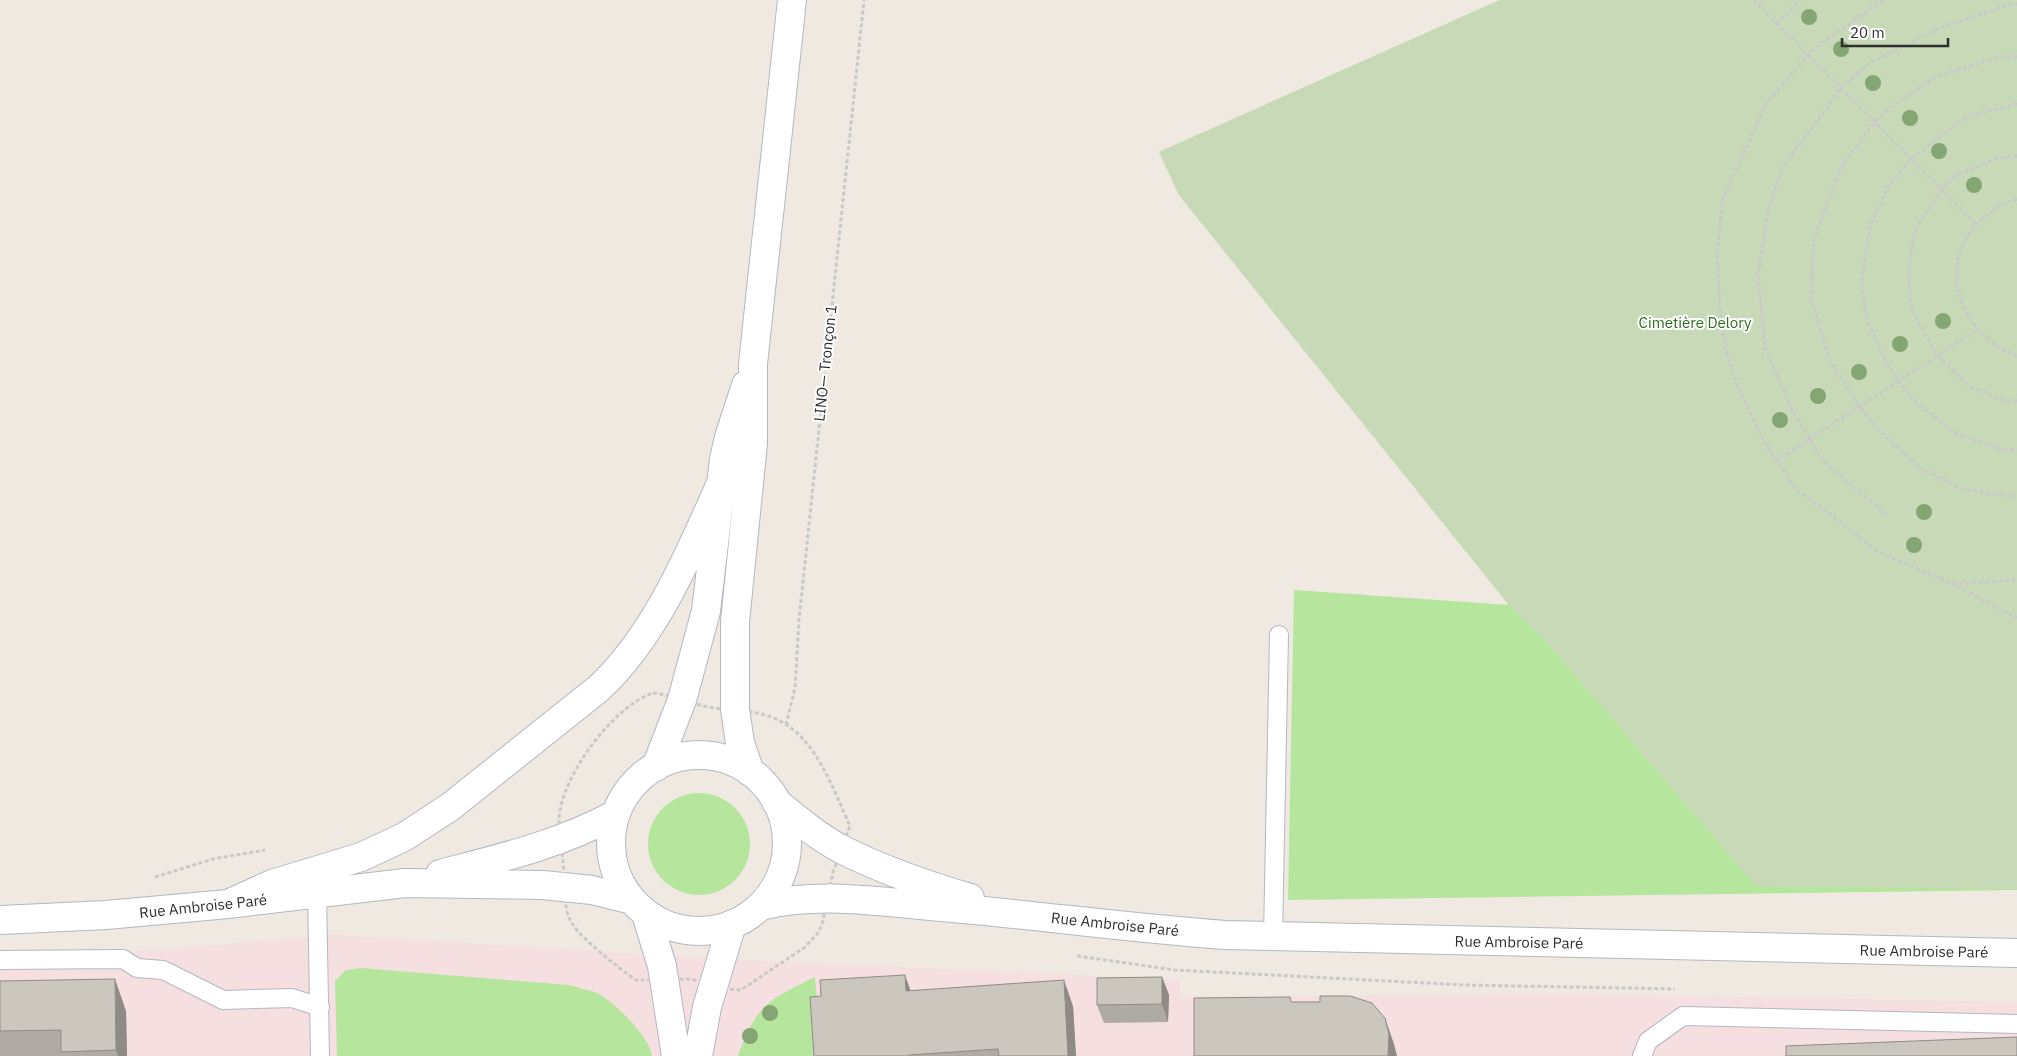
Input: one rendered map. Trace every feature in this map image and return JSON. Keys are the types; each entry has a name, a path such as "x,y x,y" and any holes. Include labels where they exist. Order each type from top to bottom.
{"main road":[{"path":"750,772 737,727 734,681 735,622 753,443 753,364 792,0"},
{"path":"656,767 682,700 706,612 721,483 729,437 753,364"},
{"path":"228,904 272,884 362,857 404,837 450,807 598,689 614,674 638,645 695,542 721,483"},
{"path":"639,907 670,926 688,930 714,930 740,921 760,906 777,883 786,856 785,828 776,802 764,785 750,772 733,762 704,756 674,759 656,767 632,787 616,814 611,834 616,874 639,907 662,966 676,1056"},
{"name":"Rue Ambroise Paré","path":"776,802 814,832 858,856 909,879 1022,914"},
{"name":"Rue Ambroise Paré","path":"405,883 546,845 579,833 616,814"},
{"name":"Rue Ambroise Paré","path":"0,920 106,915 228,904 405,883 543,885 592,890 639,907"},
{"name":"Rue Ambroise Paré","path":"760,906 788,900 829,898 1022,914 1144,929 1273,937 2017,953"},
{"path":"698,1056 707,1007 732,924"}],"lane":[{"path":"1273,937 1279,635"},
{"path":"317,893 320,1056"},
{"path":"0,960 123,959 138,968 163,970 223,1000 292,998 320,1007"},
{"path":"1642,1056 1648,1041 1683,1016 2017,1024"}],"path":[{"name":"LINO— Tronçon 1","path":"786,725 795,688 799,620 864,0"},
{"path":"1753,0 1976,224"},
{"path":"1776,23 1801,0"},
{"path":"1883,0 1808,55 1766,104 1723,199 1717,252 1720,310 1726,351 1742,396 1776,461 1795,488 1878,552 1952,584 2017,618"},
{"path":"1887,515 1824,462 1792,410 1765,348 1758,273 1768,212 1782,169 1841,88 1868,64 1939,28 2017,4"},
{"path":"2017,57 1999,57 1937,76 1891,107 1875,122 1843,164 1814,237 1812,298 1828,359 1859,406 1882,434 1921,468 1961,488 2017,497"},
{"path":"2017,104 1967,116 1911,159 1889,185 1870,226 1861,281 1867,319 1887,364 1914,401 1955,433 2000,449 2017,450"},
{"path":"2017,156 1998,158 1954,176 1942,189 1916,228 1908,270 1912,311 1937,355 1970,387 2007,401 2017,401"},
{"path":"2017,200 2004,202 1976,224 1964,238 1959,254 1958,275 1959,298 1965,313 1977,330 1998,348 2017,356"},
{"path":"1776,461 1977,330"},
{"path":"1952,584 2017,580"}],"shaded area":[{"path":"336,935 702,958 1180,980 1180,997 1566,994 2017,1002 2017,1056 0,1056 0,963"}],"green space":[{"name":"Cimetière Delory","path":"1500,0 2017,636 2017,890 1288,900 1294,590 1509,605 1179,195 1159,152"},
{"name":"Cimetière Delory","path":"1500,0 2017,0 2017,889 1756,886 1544,639 1509,605 1179,195 1159,152"},
{"path":"699,793 719,797 735,808 746,824 750,844 746,864 735,880 719,891 699,895 679,891 663,880 652,864 648,844 652,824 663,808 679,797"},
{"path":"361,968 569,985 592,991 606,998 631,1021 650,1048 652,1056 337,1056 335,981 346,970"},
{"path":"815,977 821,1056 738,1056 751,1025 766,1006 786,992"}],"building":[{"path":"905,975 906,991 1064,980 1068,1056 999,1056 998,1049 909,1056 814,1056 810,997 821,996 820,980"},
{"path":"1162,977 1162,1004 1097,1005 1097,978"},
{"path":"115,979 116,1050 61,1052 61,1030 0,1031 0,981"},
{"path":"1320,996 1350,996 1372,1003 1385,1018 1389,1034 1388,1056 1194,1056 1194,998 1290,997 1291,1002 1320,1002"},
{"path":"2017,1037 2017,1056 1786,1056 1786,1046"}]}
